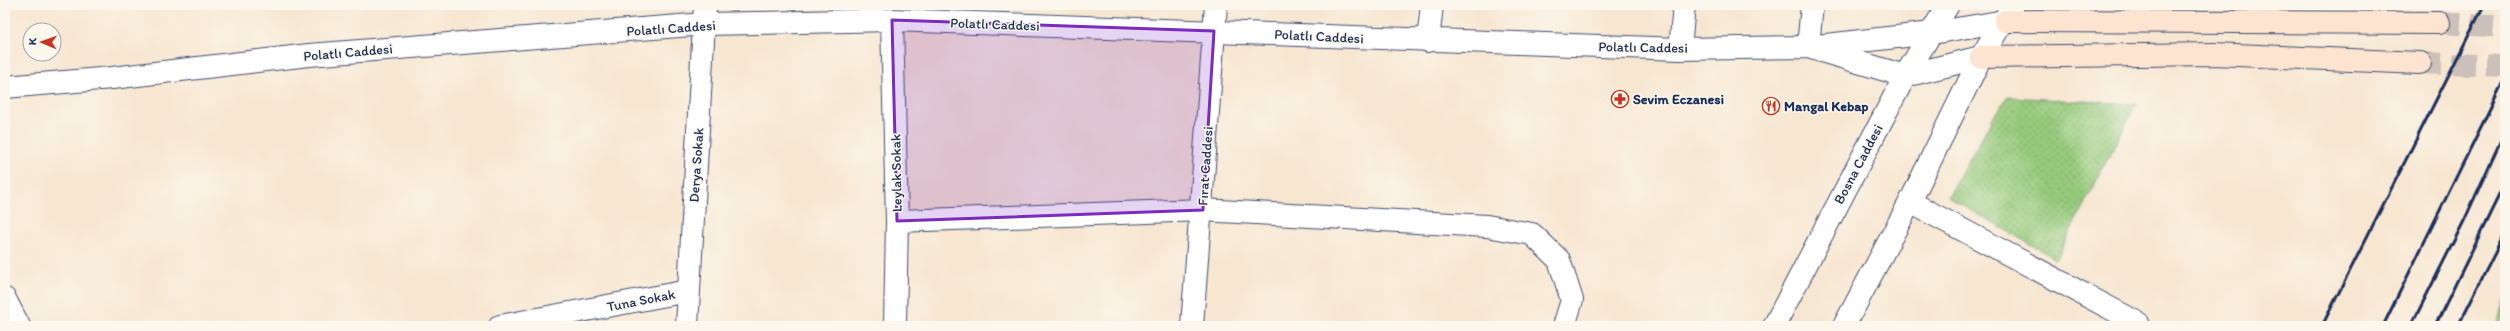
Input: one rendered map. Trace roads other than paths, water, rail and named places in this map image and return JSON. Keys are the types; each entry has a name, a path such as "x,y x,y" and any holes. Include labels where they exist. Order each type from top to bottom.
{"main road":[{"path":"2080,5 2108,20"},
{"path":"2009,13 2108,20 2439,23"},
{"path":"1981,57 2214,54 2420,63"}],"street":[{"name":"Fırat Caddesi","path":"1192,326 1202,210 1216,5"},
{"path":"1428,41 1432,5"},
{"path":"1680,49 1684,5"},
{"path":"1812,5 1808,47 1932,33 2009,13"},
{"name":"Bosna Caddesi","path":"1774,326 1905,76 1948,5"},
{"path":"1844,326 1910,202 1981,57 2009,13"},
{"name":"Polatlı Caddesi","path":"5,87 112,78 309,55 705,15 1214,31 1428,41 1680,49 1808,47 1905,76"},
{"name":"Derya Sokak","path":"687,326 705,15"},
{"name":"Leylak Sokak","path":"892,20 897,221 895,326"},
{"path":"1905,76 1981,57"},
{"path":"1910,202 2138,323 2137,326"},
{"path":"897,221 1202,210 1487,226 1532,234 1559,260 1572,300 1564,326"},
{"name":"Tuna Sokak","path":"500,326 688,291"},
{"path":"5,299 19,326"}],"tunnel":[{"path":"2439,23 2505,27"},
{"path":"2420,63 2505,66"}],"railway":[{"path":"2322,326 2484,5"},
{"path":"2383,326 2505,78"},
{"path":"2411,326 2464,221 2505,131"},
{"path":"2435,326 2505,183"},
{"path":"2458,326 2505,233"}],"place":[{"name":"Sevim Eczanesi","path":"1620,99"},
{"name":"Mangal Kebap","path":"1771,106"}]}
